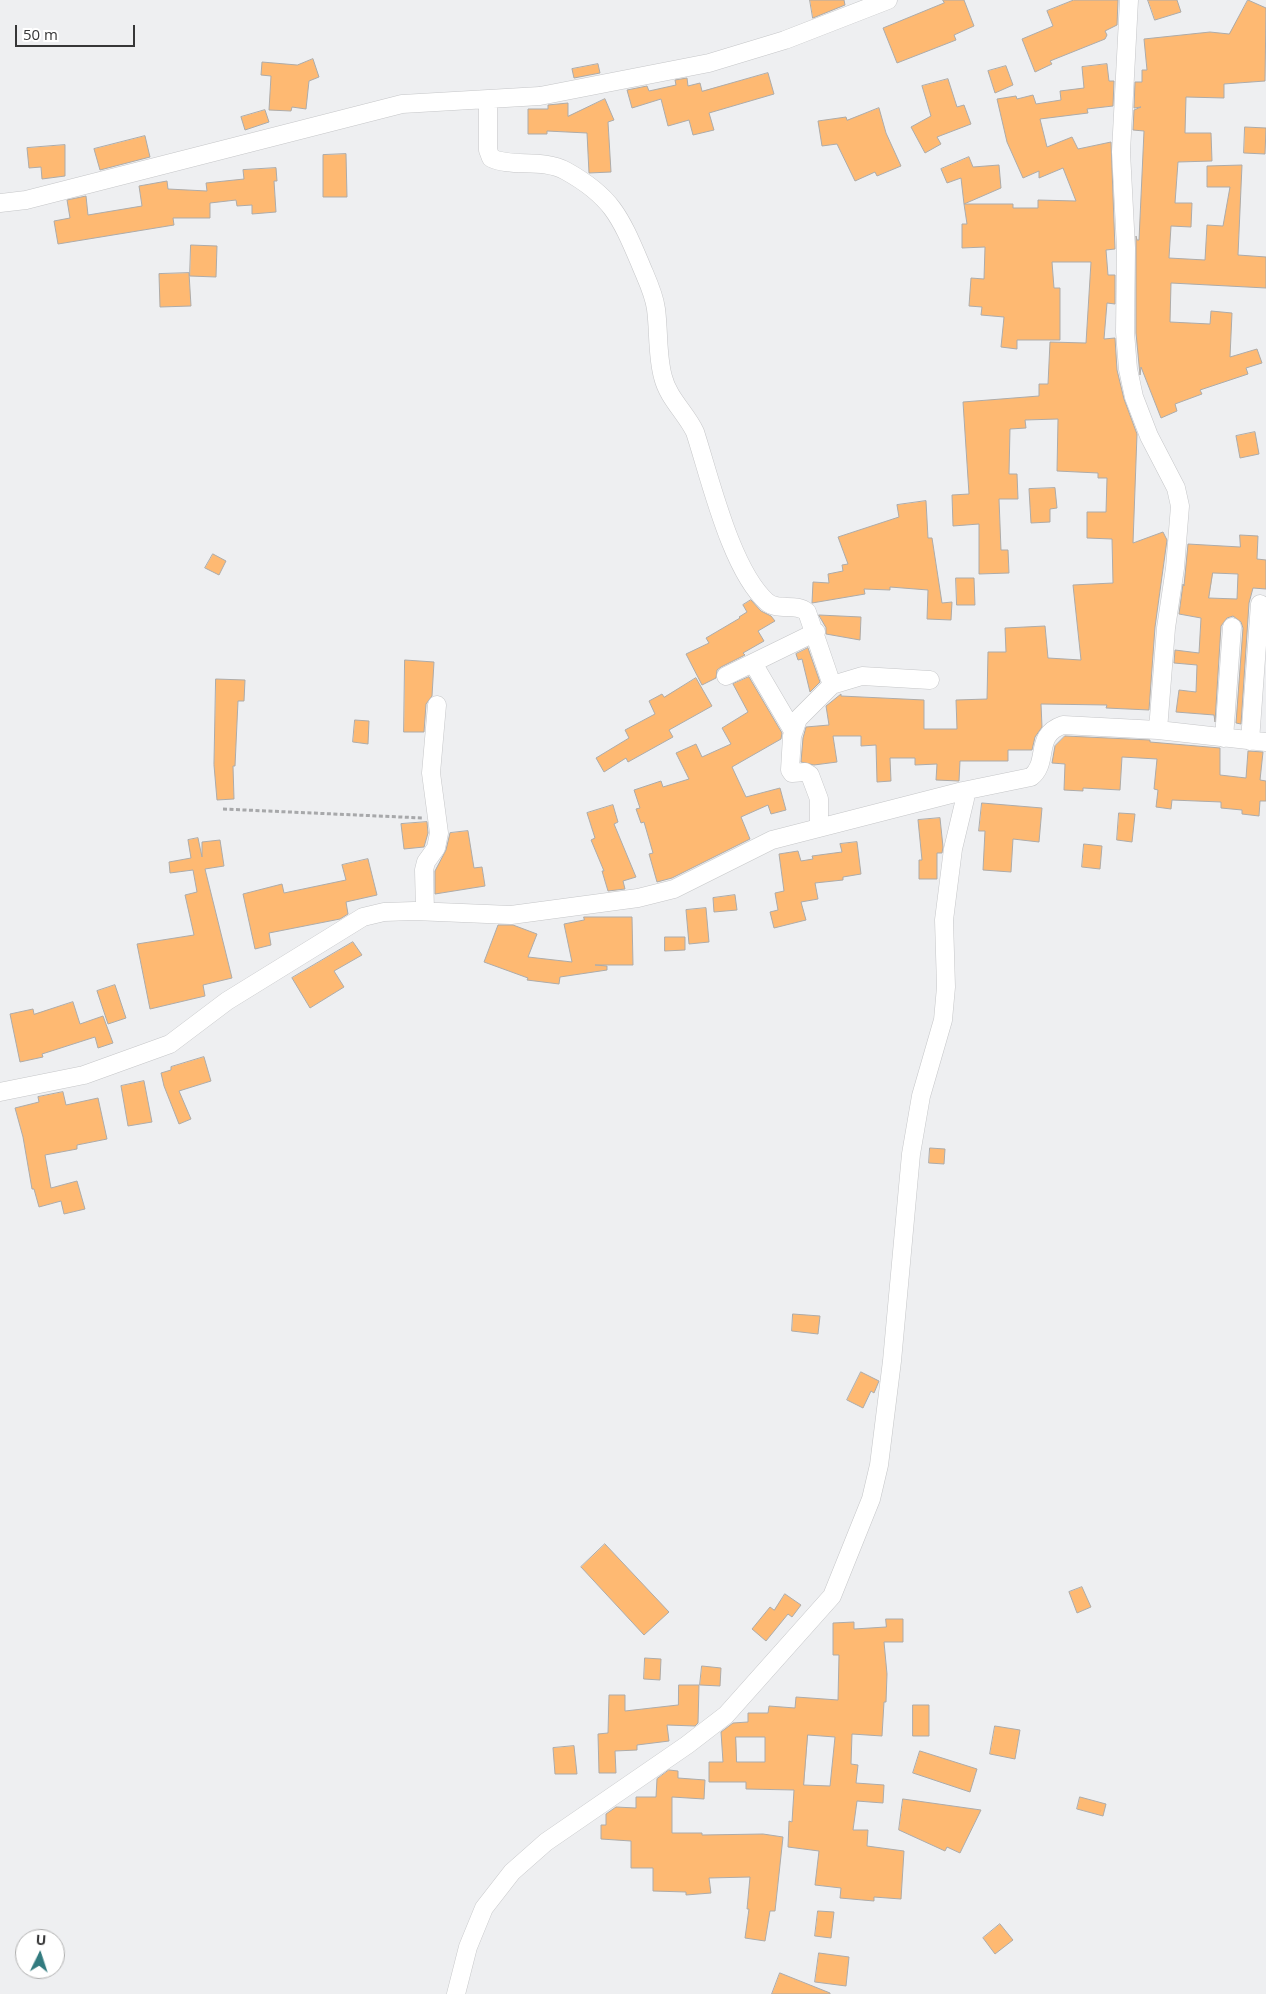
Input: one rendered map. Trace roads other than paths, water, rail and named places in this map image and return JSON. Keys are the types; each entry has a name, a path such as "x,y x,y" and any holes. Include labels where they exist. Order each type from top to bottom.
{"street":[{"path":"0,203 26,200 402,104 540,96 710,63 785,40 888,0"},
{"path":"1129,0 1121,152 1126,248 1125,332 1128,369 1149,436 1176,488 1180,506 1175,568 1166,628 1158,730"},
{"path":"488,100 488,150 491,158 543,164 563,170 600,193 622,220 654,299 662,375 666,388 688,416 695,432 729,537 752,584 767,602 776,606 795,606 807,612 816,632 832,685"},
{"path":"0,1092 84,1075 170,1044 227,1001 363,917 384,912 425,910 511,915 638,898 674,889 772,840 963,791 1031,777 1037,769 1047,734 1063,725 1158,730 1258,741 1260,604"},
{"path":"1224,738 1232,627"},
{"path":"726,676 816,632"},
{"path":"753,663 793,731"},
{"path":"819,828 819,799 810,775 805,772 792,773 790,770 793,731 801,714 832,685 862,676 930,680"},
{"path":"425,910 424,870 438,842 438,818 432,773 437,705"},
{"path":"456,1994 468,1947 484,1908 512,1872 546,1842 687,1745 726,1715 832,1596 871,1499 879,1465 892,1361 911,1154 928,1068 943,1020 946,987 944,920 953,849 965,799 963,791"}]}
